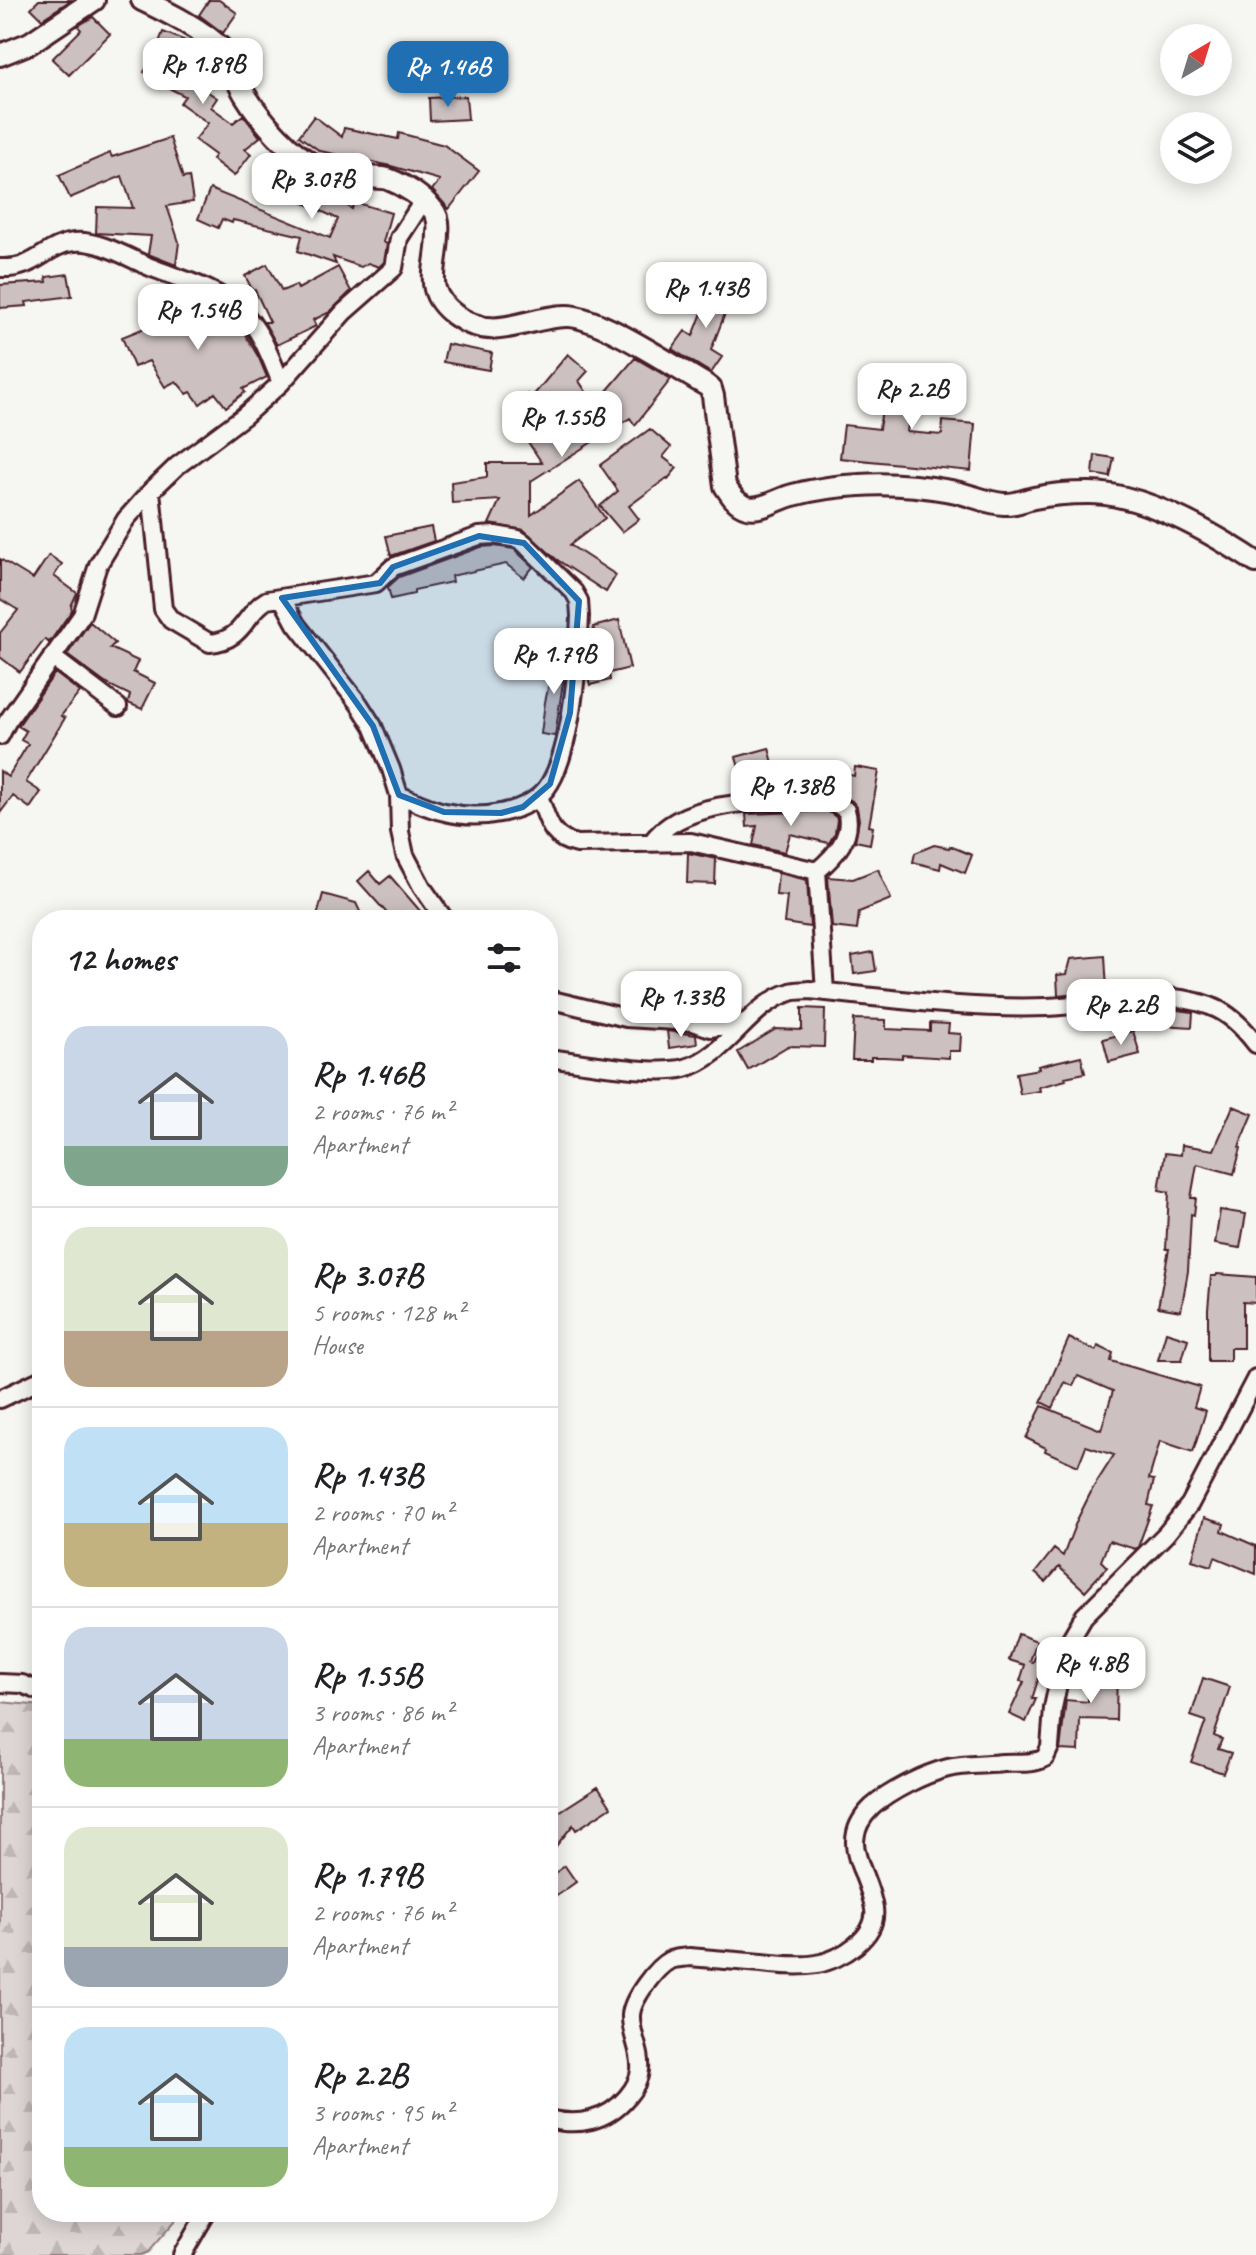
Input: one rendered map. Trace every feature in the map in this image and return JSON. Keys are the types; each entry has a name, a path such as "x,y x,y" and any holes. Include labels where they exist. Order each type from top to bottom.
{"street":[{"path":"0,55 30,43 94,0"},
{"path":"142,0 200,32 226,53 238,84 259,114 283,141 307,161 337,175 387,179 413,192 423,201 436,215 439,228 433,284 435,294 441,304 458,317 485,329 496,330 569,315 602,326 711,389 725,486 731,497 749,508 790,495 863,484 952,491 1002,504 1059,494 1093,493 1120,497 1167,512 1256,562"},
{"path":"0,736 82,615 98,565 126,519 177,466 244,416 281,383 344,312 394,268 399,238 423,201"},
{"path":"0,268 15,269 33,263 60,246 74,242 98,246 178,276 211,290 238,309 262,336 281,383"},
{"path":"151,491 162,602 166,615 205,642 215,643 231,636 267,600 376,583 393,567 479,536 518,539 574,592 579,601 570,713 561,758 550,784 523,807 501,813 444,812 399,795"},
{"path":"282,598 296,624 373,726 399,795 400,832 405,855 438,910"},
{"path":"52,657 118,707"},
{"path":"539,796 552,829 565,842 691,842 817,871"},
{"path":"651,843 662,829 675,820 718,806 830,800 846,810 846,828 840,849 817,871"},
{"path":"817,871 825,992"},
{"path":"558,1059 639,1068 685,1068 724,1045 770,1002 791,992 1047,1007 1121,998 1175,998 1211,1006 1230,1016 1256,1044"},
{"path":"558,1001 626,1018 693,1022 710,1028 748,1021"},
{"path":"558,2122 584,2122 603,2117 629,2095 638,2082 641,2069 631,2012 652,1977 672,1959 689,1957 796,1966 819,1964 857,1946 874,1918 874,1908 854,1843 856,1830 864,1815 876,1804 914,1781 949,1767 1031,1763 1045,1758 1050,1747 1053,1708 1063,1660 1071,1638 1084,1616 1166,1534 1190,1504 1256,1378"},
{"path":"0,1399 32,1384"},
{"path":"0,1683 22,1684 32,1688"},
{"path":"182,2255 201,2222"}],"highlighted area":[{"path":"479,536 524,543 579,601 570,713 550,784 523,807 501,813 444,812 399,795 373,726 282,598 380,583 393,567"}],"green space":[{"path":"0,1702 32,1705 32,2222 174,2222 148,2252 141,2255 0,2255"}],"building":[{"path":"39,0 71,0 42,19 31,8"},
{"path":"209,0 219,0 237,13 223,33 199,15"},
{"path":"93,17 110,34 69,75 52,59 81,30 78,26"},
{"path":"163,32 191,43 182,68 192,73 189,79 217,98 211,107 233,123 243,115 260,137 245,149 251,154 234,176 212,159 215,155 195,140 208,123 180,103 185,96 144,72"},
{"path":"466,96 468,119 430,121 429,98"},
{"path":"314,116 342,137 344,128 398,139 399,133 444,145 479,171 449,209 432,190 440,180 320,151 299,136"},
{"path":"170,138 183,178 189,177 193,202 167,206 179,242 176,265 148,254 151,236 96,233 97,207 133,208 122,176 70,198 59,175 110,153 112,157"},
{"path":"276,167 310,183 312,180 352,209 354,202 391,213 383,242 387,244 384,262 379,267 368,263 361,267 333,257 336,264 298,251 302,236 233,220 232,223 222,219 218,228 198,219 210,189 330,238 338,219 267,185"},
{"path":"267,264 282,291 296,285 298,289 338,267 351,291 330,312 313,320 316,326 277,345 264,322 270,322 245,276"},
{"path":"68,274 72,296 26,302 27,306 0,308 0,285 47,282 46,277"},
{"path":"714,282 734,290 711,350 722,357 711,373 672,349 685,331 693,336"},
{"path":"172,287 186,292 185,308 215,305 222,310 223,326 239,324 259,358 267,377 243,389 245,392 226,407 215,393 200,404 191,392 187,394 176,381 165,387 149,361 134,367 122,337 170,318"},
{"path":"447,344 492,353 489,370 443,362"},
{"path":"568,354 588,371 579,381 595,405 635,358 671,379 635,425 630,418 531,481 531,515 579,481 605,518 570,545 616,575 606,592 556,559 524,530 489,524 500,500 452,503 451,482 487,477 487,463 542,463 522,433 507,422 527,394 532,397"},
{"path":"887,376 957,385 953,408 911,401 907,432 942,435 943,421 975,424 971,471 840,458 844,425 879,429"},
{"path":"650,429 671,447 663,457 677,468 668,479 629,506 639,519 622,532 600,506 618,491 600,465"},
{"path":"1095,455 1114,458 1110,477 1093,474"},
{"path":"431,527 434,541 391,556 386,536"},
{"path":"481,547 514,549 533,567 524,578 506,564 451,576 452,582 414,590 414,594 391,599 388,587 399,577"},
{"path":"49,555 62,564 54,576 77,593 72,610 49,643 45,639 20,672 0,657 0,633 18,610 0,599 0,559 33,579"},
{"path":"619,620 630,668 609,673 610,680 590,685 588,659 602,662 593,627"},
{"path":"90,622 115,643 110,648 138,661 133,672 155,683 142,709 128,703 130,695 105,683 67,655"},
{"path":"556,652 567,655 555,736 541,734"},
{"path":"55,673 80,692 61,716 65,718 26,782 41,792 30,808 13,796 0,813 0,771 8,777 28,744 21,740 26,731 18,726"},
{"path":"769,748 776,774 743,783 736,757"},
{"path":"813,765 854,776 855,767 879,771 869,826 873,827 870,844 855,841 859,820 857,807 852,801 831,789 807,789"},
{"path":"827,811 837,820 829,843 790,834 785,852 753,845 757,826 747,827 746,814"},
{"path":"934,845 950,846 972,855 965,873 941,863 940,869 913,862 915,853"},
{"path":"688,853 716,859 715,884 687,883"},
{"path":"878,869 891,899 859,912 857,930 832,927 828,877 853,879"},
{"path":"369,871 380,884 390,876 419,910 384,910 358,881"},
{"path":"778,873 807,880 810,927 784,923 787,896 776,895"},
{"path":"323,894 356,903 359,910 319,910"},
{"path":"873,952 876,971 854,974 852,956"},
{"path":"1105,956 1107,990 1058,995 1057,975 1067,974 1071,959"},
{"path":"736,985 741,1012 711,1017 694,1011 677,1010 678,1001 704,1001 701,993"},
{"path":"802,1008 825,1009 824,1047 788,1046 748,1070 738,1052 776,1029 802,1030"},
{"path":"1162,1008 1193,1012 1192,1027 1161,1025"},
{"path":"854,1019 886,1020 886,1029 930,1031 930,1023 949,1024 948,1033 961,1034 960,1051 949,1051 949,1058 902,1055 902,1058 852,1060"},
{"path":"667,1031 696,1035 697,1044 669,1048"},
{"path":"1133,1031 1140,1054 1109,1062 1103,1039"},
{"path":"1081,1056 1085,1073 1039,1087 1040,1091 1020,1094 1016,1073"},
{"path":"1233,1106 1253,1114 1239,1147 1234,1174 1197,1164 1191,1198 1196,1198 1194,1215 1191,1214 1188,1271 1181,1311 1158,1307 1169,1249 1166,1249 1169,1192 1159,1190 1165,1153 1181,1155 1182,1145 1214,1150"},
{"path":"1220,1210 1246,1214 1240,1248 1215,1244"},
{"path":"1211,1276 1256,1277 1256,1303 1243,1302 1243,1348 1230,1348 1230,1361 1208,1361"},
{"path":"1166,1332 1188,1339 1182,1360 1158,1360"},
{"path":"1069,1338 1096,1351 1098,1346 1113,1353 1111,1361 1200,1387 1194,1407 1206,1411 1193,1452 1160,1441 1149,1479 1154,1480 1148,1505 1153,1506 1138,1547 1135,1549 1109,1541 1101,1561 1107,1567 1085,1591 1059,1567 1046,1582 1035,1573 1054,1549 1063,1556 1093,1488 1114,1455 1086,1446 1078,1466 1045,1451 1046,1448 1026,1438 1042,1406 1101,1430 1113,1391 1078,1376 1073,1386 1065,1382 1053,1408 1041,1402"},
{"path":"1204,1518 1224,1524 1222,1531 1256,1546 1256,1574 1215,1557 1212,1566 1192,1560"},
{"path":"1018,1634 1037,1641 1030,1661 1033,1662 1036,1655 1045,1658 1032,1699 1036,1699 1026,1722 1009,1714 1024,1682 1020,1681 1025,1665 1009,1660"},
{"path":"1088,1666 1117,1666 1116,1720 1080,1719 1079,1751 1060,1750 1066,1700 1088,1702"},
{"path":"1203,1678 1230,1687 1214,1736 1222,1739 1218,1749 1231,1753 1223,1773 1191,1762 1206,1721 1191,1716"},
{"path":"598,1787 611,1807 576,1830 573,1825 558,1844 558,1813"},
{"path":"565,1866 576,1882 558,1895 558,1871"}]}
